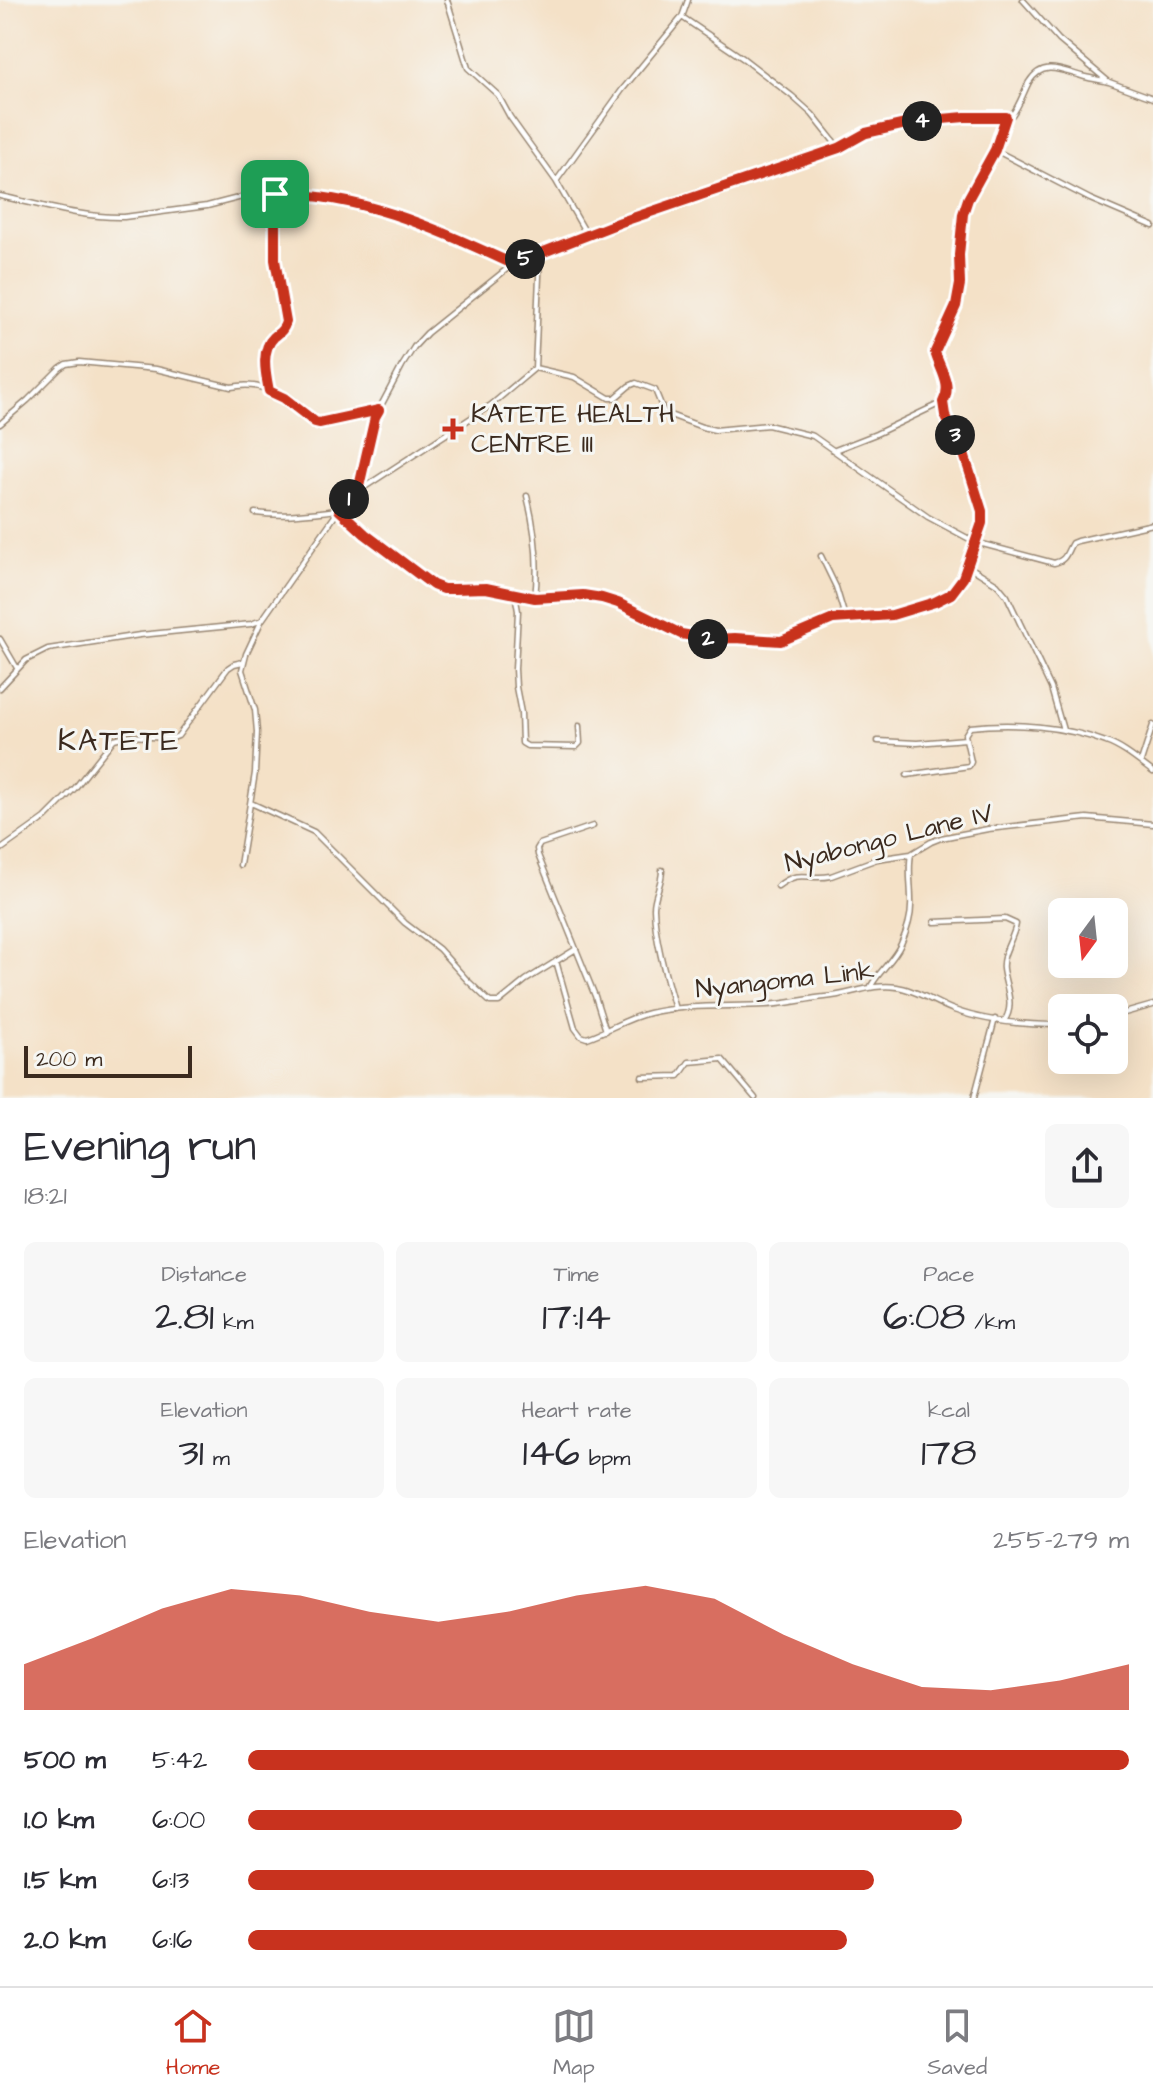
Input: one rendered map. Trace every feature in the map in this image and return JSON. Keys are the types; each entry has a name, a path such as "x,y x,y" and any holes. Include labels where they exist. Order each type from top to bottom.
{"street":[{"path":"447,0 468,68 498,95 556,181 587,235"},
{"path":"556,181 622,90 682,17 688,0"},
{"path":"1023,0 1059,40 1109,82"},
{"path":"682,17 792,96 812,114 839,148"},
{"path":"358,491 375,417 420,339 513,264 621,222 839,148 866,133 919,121 1012,115 1031,79 1039,70 1049,67 1109,82 1153,98"},
{"path":"339,510 365,534 433,585 443,589 486,588 535,598 583,595 602,598 664,627 697,638 781,641 821,623 845,617 892,615 951,594 968,566 982,523 982,511 964,454 945,415 943,402 948,384 935,352 956,306 963,214 995,150 1006,117"},
{"path":"995,150 1090,199 1153,226"},
{"path":"269,391 266,353 272,338 283,331 286,322 275,260 275,194"},
{"path":"0,196 103,218 207,206 242,197 313,195 379,210 433,227 513,264"},
{"path":"240,865 255,773 257,720 244,681 243,662 262,620 339,510 358,491 491,405 535,368 540,254"},
{"path":"0,424 60,368 73,362 156,369 223,386 253,386 284,398 319,423 379,410"},
{"path":"535,368 574,377 609,398 615,398 636,383 649,387 655,390 664,412 702,427 715,430 768,425 813,436 928,517 975,542 1013,554 1061,562 1072,543 1153,524"},
{"path":"834,450 943,402"},
{"path":"527,496 533,518 537,577 535,598"},
{"path":"255,513 300,515 339,510"},
{"path":"821,556 836,587 845,617"},
{"path":"968,566 997,584 1007,596 1051,688 1063,730"},
{"path":"515,594 518,611 515,669 522,743 576,747 580,743 579,726"},
{"path":"0,688 17,668 35,655 61,646 251,624 262,620"},
{"path":"0,639 17,668"},
{"path":"0,850 45,818 75,788 114,739 126,736 178,736 228,668 243,662"},
{"path":"907,775 969,766 971,762 965,735 968,729 989,725 1063,730 1108,742 1153,772"},
{"path":"1141,762 1153,725"},
{"path":"878,741 917,743 966,739"},
{"path":"251,803 314,832 405,923 439,949 490,1002 499,1002 526,980 576,949"},
{"name":"Nyabongo Lane IV","path":"778,886 794,876 823,877 877,859 911,854 941,838 988,829 1087,818 1153,824"},
{"path":"556,961 579,1034 587,1038 606,1031 537,849 540,844 593,826"},
{"path":"871,986 898,951 905,935 911,906 911,854"},
{"path":"662,870 654,906 675,1009"},
{"path":"935,922 1005,919 1016,924 1003,968 1010,1005 1009,1015 1004,1021"},
{"name":"Nyangoma Link","path":"606,1031 650,1013 778,1004 831,997 871,986 907,990 957,1011 1004,1021 1048,1024"},
{"path":"1128,1012 1153,1005"},
{"path":"974,1098 995,1019"},
{"path":"642,1077 679,1076 689,1062 722,1059 755,1098"}],"place":[{"name":"KATETE HEALTH CENTRE III","path":"453,429"}],"district":[{"name":"KATETE","path":"119,741"}],"route":[{"path":"1006,117 995,150 963,214 956,306 935,352 948,384 943,402 945,415 964,454 982,511 982,523 963,578 951,594 935,602 892,615 833,619 781,641 697,638 681,634 602,598 583,595 535,598 486,588 443,589 433,585 365,534 339,510 358,491 379,410 319,423 269,391 266,353 272,338 283,331 286,322 275,260 275,194 313,195 379,210 433,227 513,264 621,222 839,148 866,133 919,121 1006,117"}]}
